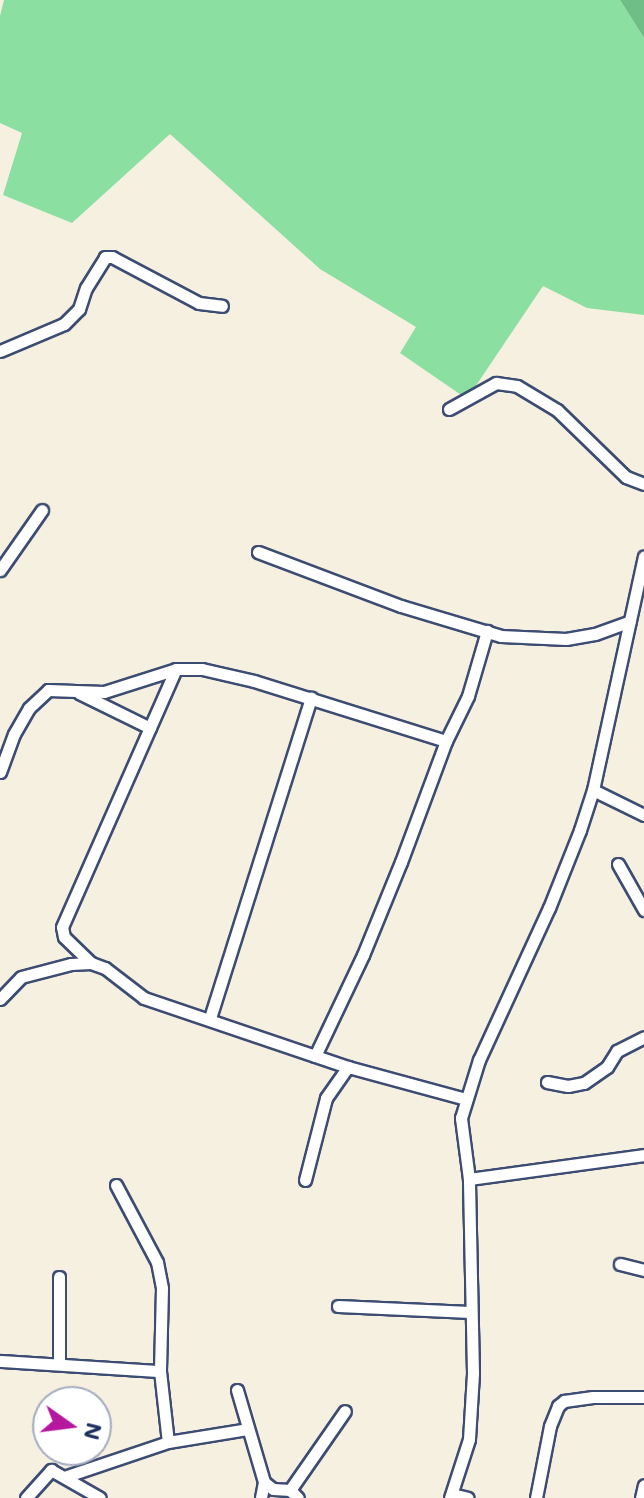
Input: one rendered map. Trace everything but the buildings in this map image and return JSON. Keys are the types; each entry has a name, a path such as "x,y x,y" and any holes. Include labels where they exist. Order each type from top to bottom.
{"street":[{"path":"0,351 64,324 79,309 86,288 105,257 112,257 199,303 222,306"},
{"path":"449,409 496,383 517,386 557,410 626,477 644,484"},
{"path":"0,570 42,510"},
{"path":"258,552 401,606 512,638 566,639 604,631 630,621"},
{"path":"468,1498 451,1496 469,1439 473,1373 469,1179 461,1136 466,1099 479,1060 549,908 593,790 644,557"},
{"path":"315,1056 363,955 446,741 468,696 487,631"},
{"path":"79,693 104,692 176,669 202,669 311,698 446,741"},
{"path":"91,963 64,937 62,927 176,669"},
{"path":"0,772 14,734 39,696 61,688 79,693 150,728"},
{"path":"210,1018 311,698"},
{"path":"593,790 644,815"},
{"path":"618,864 644,910"},
{"path":"0,999 21,977 71,964 91,963 105,968 144,998 348,1067 466,1099"},
{"path":"547,1082 568,1086 584,1083 607,1067 617,1051 644,1037"},
{"path":"305,1180 332,1084 328,1060"},
{"path":"332,1084 348,1067"},
{"path":"469,1179 644,1155"},
{"path":"116,1185 157,1262 162,1288 160,1371 168,1442"},
{"path":"620,1264 644,1270"},
{"path":"59,1277 59,1363"},
{"path":"338,1306 470,1312"},
{"path":"0,1361 160,1371"},
{"path":"237,1390 264,1482 261,1498"},
{"path":"536,1498 550,1426 558,1406 564,1401 593,1397 644,1397"},
{"path":"264,1482 273,1489 294,1494 345,1411"},
{"path":"67,1476 168,1442 247,1429"},
{"path":"26,1498 47,1471 67,1476 100,1498"},
{"path":"641,1498 644,1485"}],"green space":[{"path":"4,0 620,0 644,38 644,315 587,308 543,286 467,399 400,353 416,327 320,269 170,134 72,223 3,195 22,133 0,123 0,16"},
{"path":"620,0 644,0 644,38"}]}
